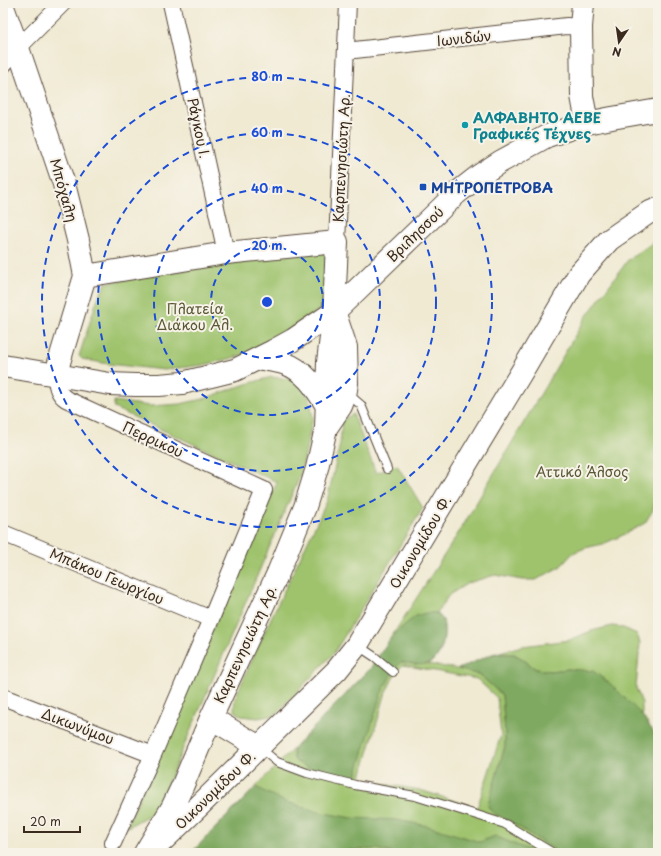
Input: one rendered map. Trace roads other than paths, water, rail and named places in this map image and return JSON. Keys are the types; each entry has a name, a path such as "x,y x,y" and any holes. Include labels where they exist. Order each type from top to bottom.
{"street":[{"path":"3,65 63,3"},
{"name":"Ράγκου Ι.","path":"170,3 226,253"},
{"name":"Καρπενησιώτη Αρ.","path":"145,853 175,801 211,718 278,573 305,507 317,468 326,428 341,406 336,401 328,362 334,312 348,3"},
{"path":"583,3 581,27 582,96 587,123"},
{"name":"Μπόχαλη","path":"3,7 64,184 85,276 56,375"},
{"name":"Ιωνιδών","path":"346,51 566,26 581,27"},
{"name":"Βριλησσού","path":"3,366 110,384 159,385 182,383 236,370 293,340 334,312 457,194 473,180 500,162 547,136 587,123 658,110"},
{"name":"Οικονομίδου Φ.","path":"149,853 200,806 338,670 357,645 579,274 609,240 648,213 658,209"},
{"path":"85,276 226,253 337,242"},
{"path":"259,358 284,363 296,368 312,382 319,392 336,401"},
{"name":"Περρικου","path":"56,375 56,383 63,398 264,490 211,619"},
{"name":"Μπάκου Γεωργίου","path":"3,533 211,619"},
{"path":"113,843 153,755 211,619"},
{"name":"Δικωνύμου","path":"3,697 153,755"},
{"path":"211,718 259,747"}],"lane":[{"path":"336,401 354,399 361,405 387,469"},
{"path":"357,645 376,657 393,672"},
{"path":"259,747 277,762 307,773 355,785 415,796 504,824 553,853"}],"place":[{"name":"ΑΛΦΑΒΗΤΟ ΑΕΒΕ Γραφικές Τέχνες","path":"465,125"},
{"name":"ΜΗΤΡΟΠΕΤΡΟΒΑ","path":"423,187"}],"park label":[{"name":"Πλατεία Διάκου Αλ.","path":"195,316"},
{"name":"Αττικό Άλσος","path":"582,471"}]}
